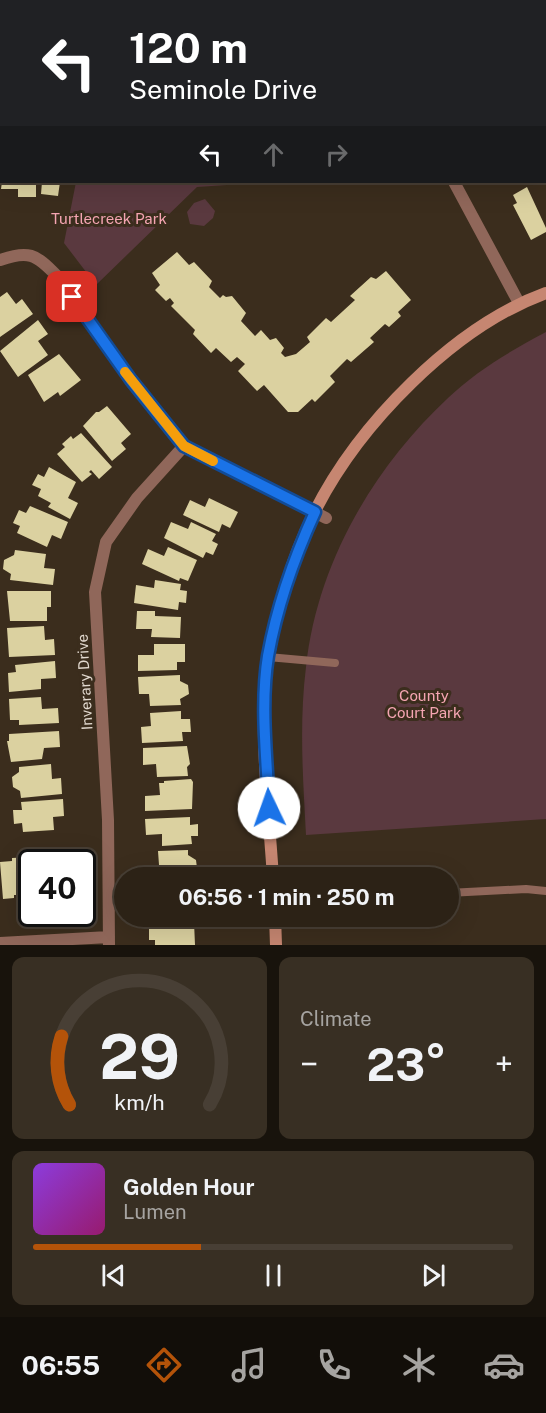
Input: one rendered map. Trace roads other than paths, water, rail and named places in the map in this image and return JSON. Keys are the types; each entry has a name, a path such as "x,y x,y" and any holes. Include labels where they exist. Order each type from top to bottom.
{"street":[{"path":"456,183 519,303"},
{"path":"0,260 16,254 31,254 44,262 56,275 131,380 184,446 320,515"},
{"path":"272,867 264,720 268,657 294,561 354,450 387,408 456,345 519,303 546,293"},
{"name":"Inverary Drive","path":"109,941 108,820 95,592 106,542 137,498 184,446"},
{"path":"275,927 276,945"},
{"path":"0,944 109,941"}],"lane":[{"path":"268,657 335,663"},
{"path":"459,892 526,889 546,891"}],"park label":[{"name":"Turtlecreek Park","path":"109,219"},
{"name":"County Court Park","path":"424,704"}]}
